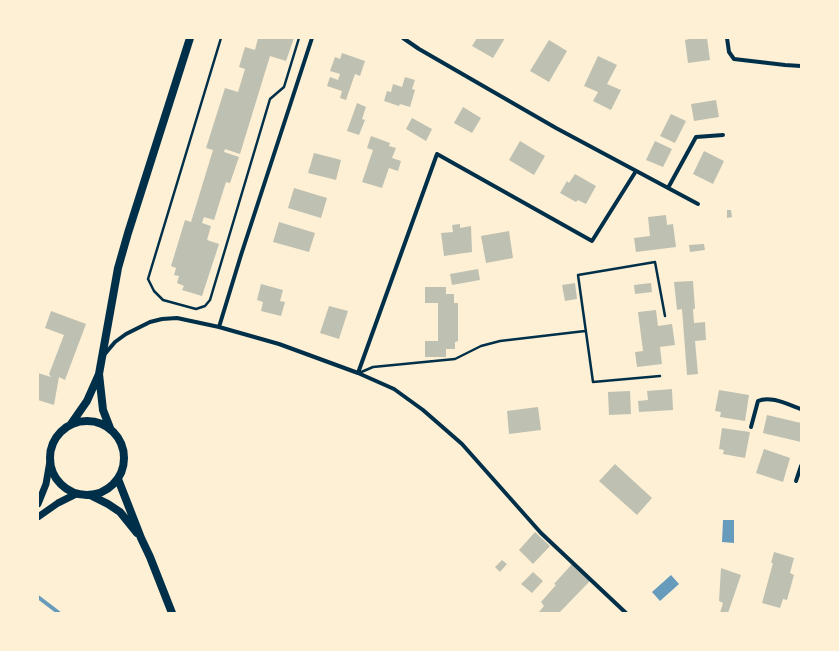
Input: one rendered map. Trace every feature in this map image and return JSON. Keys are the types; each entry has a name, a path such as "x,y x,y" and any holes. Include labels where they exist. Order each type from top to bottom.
{"main road":[{"path":"110,428 103,410 99,374 117,275 128,233 190,38"},
{"path":"38,504 46,484 52,446 59,433 70,424 87,400 99,374"},
{"path":"50,461 56,478 68,490 76,494 90,495 104,491 111,487 118,479 124,464 124,449 119,438 110,428 98,421 84,420 70,424"},
{"path":"118,479 172,613"},
{"path":"38,517 58,503 76,494"},
{"path":"90,495 120,512 141,538"}],"street":[{"path":"219,327 312,38"},
{"path":"403,38 419,49 556,128 698,204"},
{"path":"727,38 729,52 734,59 785,66 801,66"},
{"path":"668,188 696,137 723,135"},
{"path":"358,373 437,154 592,242 636,170"},
{"path":"101,358 115,342 126,334 150,322 162,319 177,318 219,327 279,344 358,373 394,390 423,410 462,444 541,533 626,613"},
{"path":"751,427 758,401 762,399 769,399 801,409"},
{"path":"796,481 801,466"}],"lane":[{"path":"221,38 148,279 154,291 163,300 196,309 206,306 210,300 270,99 284,87 299,38"},
{"path":"660,376 593,382 578,274 654,262 665,316"},
{"path":"358,373 373,367 455,358 481,346 500,341 585,331"}],"water":[{"path":"723,520 734,520 734,543 722,542"},
{"path":"671,575 679,584 660,601 652,592"}],"building":[{"path":"258,38 294,38 286,61 270,56 240,154 225,149 224,152 239,157 230,183 226,182 214,220 204,217 202,223 211,226 207,240 219,244 202,296 182,290 184,286 177,283 179,276 174,275 176,268 171,266 185,220 191,222 213,150 206,148 225,88 238,92 245,69 239,67 245,47 255,50"},
{"path":"477,38 505,38 493,58 472,46"},
{"path":"689,38 707,38 710,60 688,63 685,40"},
{"path":"549,40 567,51 549,82 530,71"},
{"path":"342,53 365,61 360,76 355,74 346,100 340,98 342,91 327,86 330,77 338,80 340,74 330,71 335,57 340,59"},
{"path":"598,56 617,65 607,84 621,90 611,110 593,101 598,92 584,86"},
{"path":"405,77 415,80 412,89 415,90 410,107 400,104 399,106 384,101 387,91 391,92 393,84 402,87"},
{"path":"716,100 719,117 694,121 691,104"},
{"path":"357,103 366,107 362,119 365,120 359,135 347,131"},
{"path":"463,107 481,118 472,133 454,123"},
{"path":"671,114 686,121 675,143 660,136"},
{"path":"412,118 432,129 426,141 406,129"},
{"path":"371,136 390,143 389,146 396,148 392,158 401,161 398,171 389,168 382,188 362,182 373,150 367,148"},
{"path":"520,141 545,156 534,175 509,160"},
{"path":"655,141 672,149 663,167 646,160"},
{"path":"704,151 724,161 713,184 693,174"},
{"path":"314,153 341,160 336,180 308,173"},
{"path":"575,174 596,186 586,204 578,200 576,202 560,193 567,181 569,183"},
{"path":"294,188 327,198 321,218 288,208"},
{"path":"727,210 731,210 732,217 727,218"},
{"path":"666,215 667,225 673,224 676,247 636,252 634,238 650,236 648,217"},
{"path":"279,222 315,233 309,252 273,242"},
{"path":"460,224 460,228 471,226 472,252 444,256 441,233 453,232 452,225"},
{"path":"509,231 513,258 486,263 481,236"},
{"path":"704,244 705,250 690,252 689,245"},
{"path":"478,269 480,280 452,285 450,274"},
{"path":"693,281 695,309 693,309 694,323 705,322 706,340 695,341 698,374 687,375 682,309 677,310 674,282"},
{"path":"575,283 577,299 565,301 562,285"},
{"path":"651,283 652,292 635,294 634,285"},
{"path":"261,284 283,290 280,301 285,302 281,316 261,311 263,302 257,300"},
{"path":"425,287 446,287 446,294 454,294 454,303 458,303 458,341 455,342 455,349 446,349 446,357 425,357 425,341 438,341 438,303 425,303"},
{"path":"329,306 348,311 339,339 320,333"},
{"path":"656,310 658,326 672,324 675,345 660,347 662,364 637,367 635,352 643,351 638,312"},
{"path":"51,311 86,324 65,380 59,377 54,405 38,400 38,373 51,377 49,374 64,335 45,328"},
{"path":"672,389 673,410 639,412 638,401 648,400 647,391"},
{"path":"719,390 749,395 745,421 720,417 721,412 715,411"},
{"path":"630,391 631,414 609,415 608,392"},
{"path":"538,407 541,430 509,434 507,411"},
{"path":"767,415 801,423 801,442 763,433"},
{"path":"722,428 750,432 745,458 723,454 724,450 719,449"},
{"path":"764,449 790,458 783,482 756,473"},
{"path":"615,464 652,498 637,515 599,481"},
{"path":"535,532 550,546 533,564 519,550"},
{"path":"774,552 794,558 790,573 794,575 787,600 783,599 780,608 762,603 773,563 771,563"},
{"path":"502,560 507,564 500,572 495,567"},
{"path":"572,564 590,581 559,613 540,613 539,612 544,606 541,602 556,585 554,584"},
{"path":"721,568 741,575 728,613 720,613 723,603 719,601"},
{"path":"533,572 543,581 532,593 521,584"}],"waterway":[{"path":"38,597 59,613"}]}
